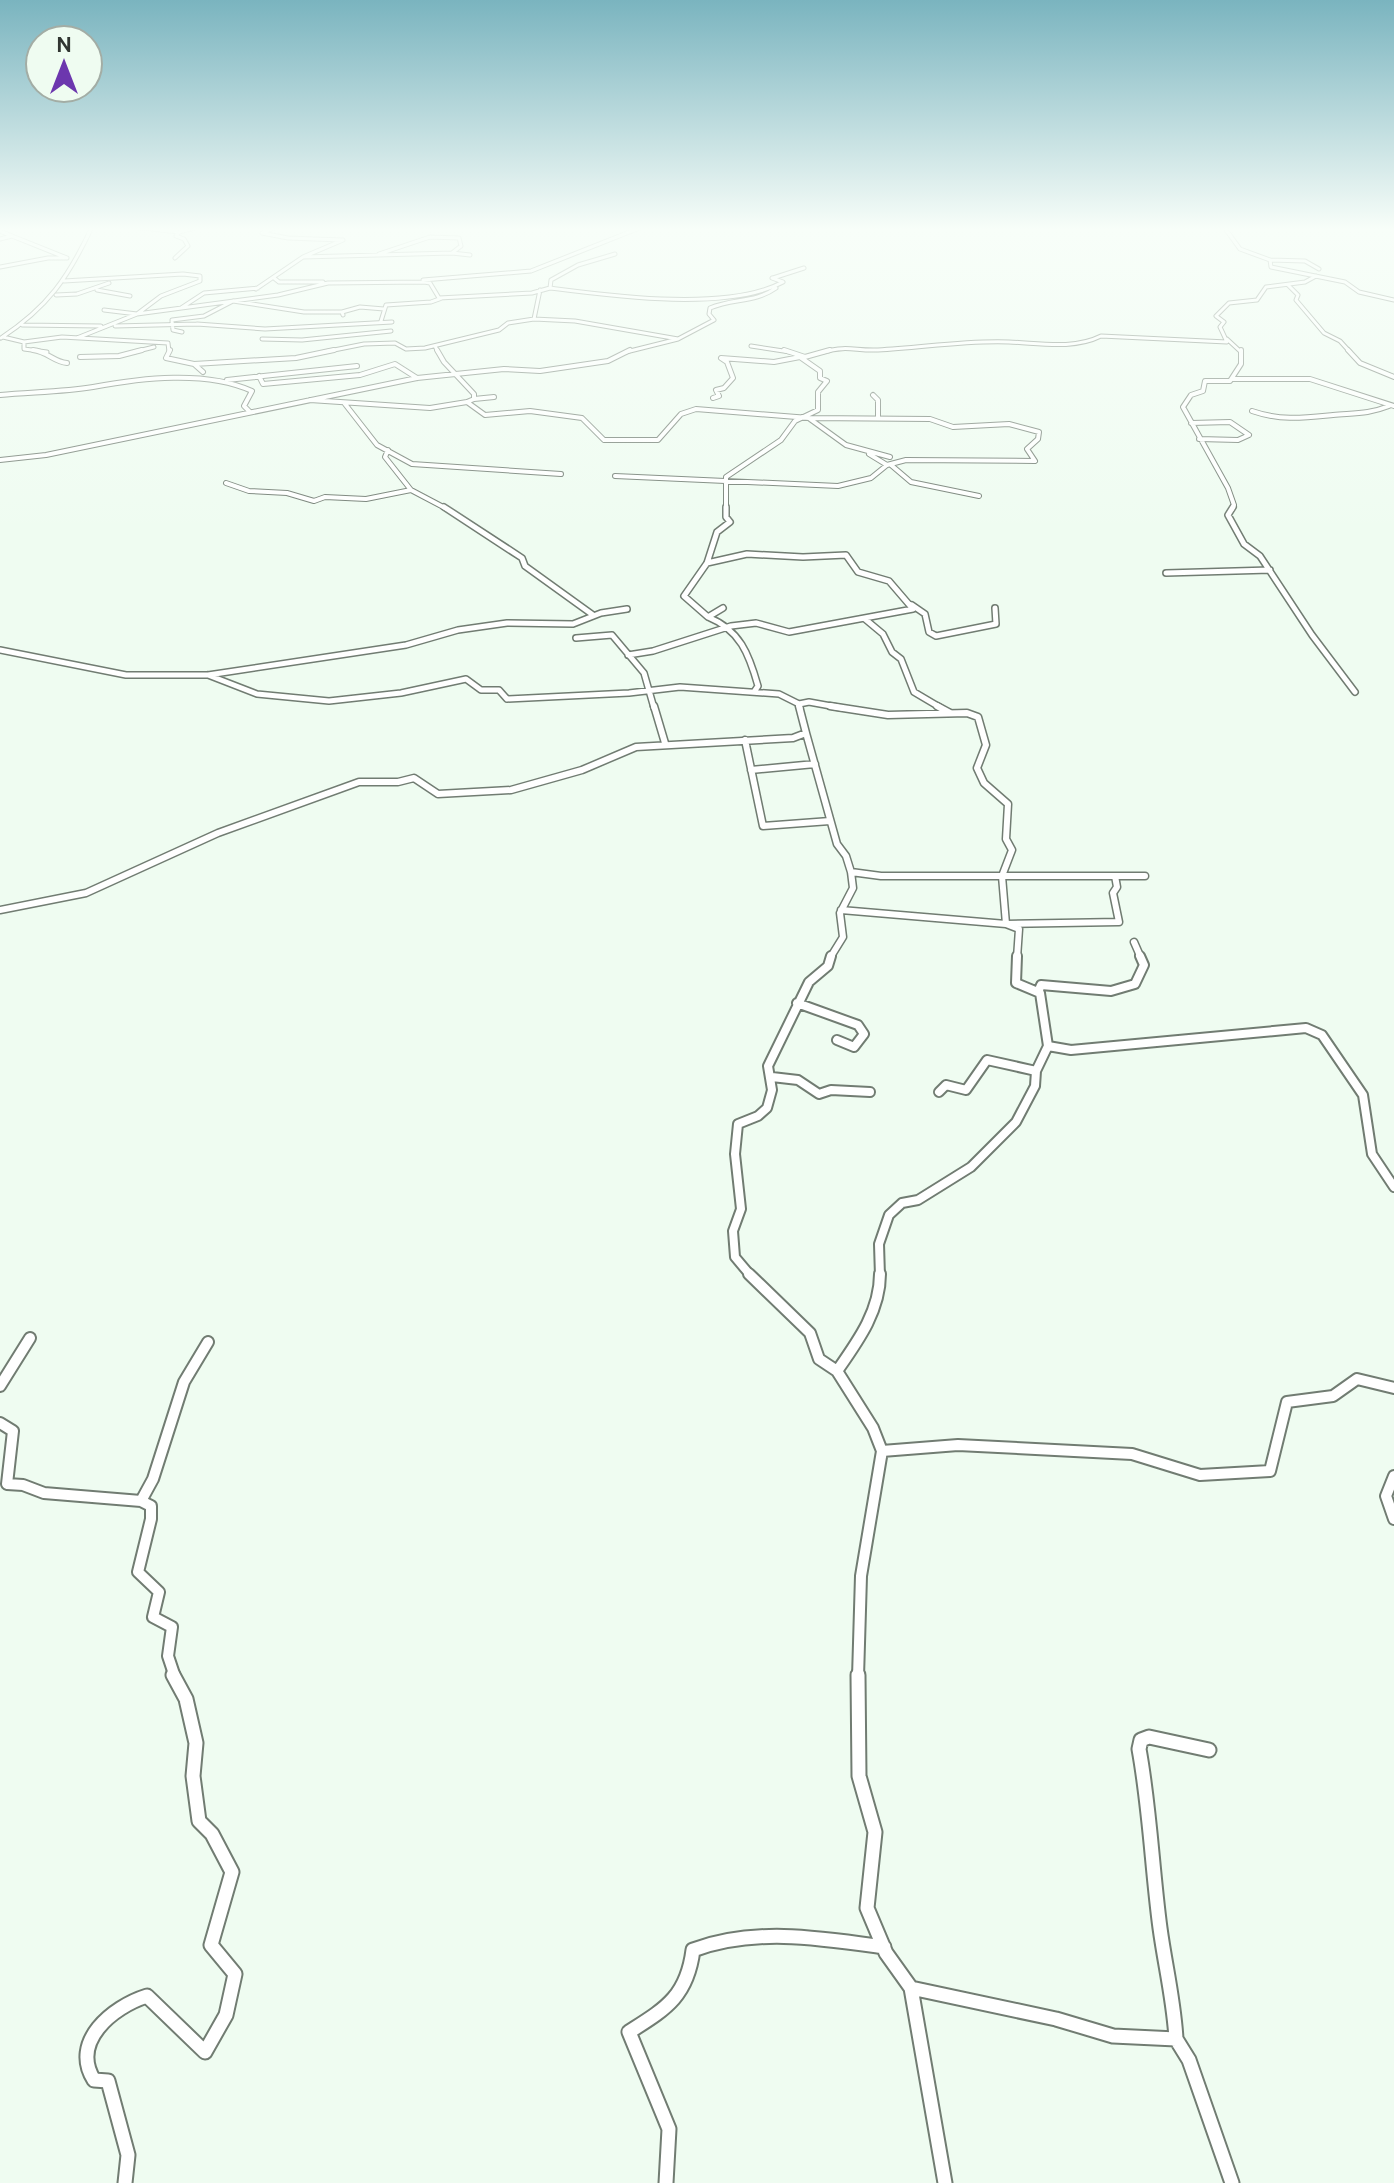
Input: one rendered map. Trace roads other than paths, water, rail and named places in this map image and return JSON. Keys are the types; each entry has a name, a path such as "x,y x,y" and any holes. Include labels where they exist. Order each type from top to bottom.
{"street":[{"path":"77,338 98,329"},
{"path":"105,341 110,334 107,329"},
{"path":"173,329 182,332"},
{"path":"164,342 188,329"},
{"path":"317,329 327,350 322,352"},
{"path":"170,345 166,358 194,364 296,358 364,344 395,343 406,349 435,346 500,329"},
{"path":"620,329 678,339"},
{"path":"0,460 46,455 417,378 504,369 540,371 596,363 621,357 637,347 678,339 697,329"},
{"path":"1221,329 1227,339 1237,343 1242,351 1241,368 1232,379"},
{"path":"1321,329 1340,341 1364,366 1394,377"},
{"path":"262,339 320,339 391,331"},
{"path":"713,398 719,396 716,390 724,388 733,378 727,362 721,358 774,362 845,346 950,347 1007,342 1038,345 1089,342 1101,336 1223,342 1229,341 1227,339"},
{"path":"2,338 24,342 62,337 164,342 170,345"},
{"path":"24,342 24,349 47,352 57,362 67,363"},
{"path":"862,348 879,343"},
{"path":"80,357 119,356 138,349 170,345"},
{"path":"435,346 454,374 474,394 474,399"},
{"path":"751,346 789,351 820,371 820,378 827,381 818,392 818,410 783,430 777,444 726,477 726,517 730,522 717,532 707,563 684,596 708,617 731,626 751,659 758,686 754,692"},
{"path":"194,364 203,372"},
{"path":"259,376 263,384 270,384 360,375 395,364 417,378"},
{"path":"0,395 130,380 219,380 357,366"},
{"path":"353,392 360,375"},
{"path":"1355,692 1312,635 1260,556 1244,544 1228,515 1234,505 1228,488 1183,407 1191,395 1203,391 1205,381 1232,379 1310,379 1394,405"},
{"path":"219,380 252,391 244,406 250,412"},
{"path":"873,395 878,400 878,417"},
{"path":"310,400 430,408 494,397"},
{"path":"467,402 485,415 530,411 582,418 604,440 658,440 685,411 691,409 807,417 930,419 938,425 959,428 1021,426 1039,432 1038,439 1027,449 1033,462 1019,458 999,462 906,460 889,465 871,478 849,485 792,486 615,476"},
{"path":"345,404 366,433 412,464 561,474"},
{"path":"1252,411 1275,419 1311,419 1370,414 1394,405"},
{"path":"890,411 892,419"},
{"path":"807,417 822,431 889,465 911,482 979,496"},
{"path":"1191,423 1230,422 1249,435 1238,440 1199,439"},
{"path":"388,450 385,457 395,465 399,479 411,490 522,558 525,566 593,615"},
{"path":"869,454 890,457"},
{"path":"644,484 654,478"},
{"path":"226,483 249,491 287,493 314,501 325,497 366,499 411,490"},
{"path":"707,563 747,554 803,557 846,555 858,572 889,581 925,614 929,632 936,636 996,624 995,608"},
{"path":"1166,573 1270,570"},
{"path":"628,655 731,626 756,623 795,631 913,609 912,605"},
{"path":"708,617 723,608"},
{"path":"0,650 126,675 208,675 406,645 482,627 525,622 573,624 593,615 627,609"},
{"path":"865,619 883,634 892,652 901,659 914,692 950,713"},
{"path":"576,638 594,634 612,635 644,673 665,743"},
{"path":"208,675 257,694 329,701 401,693 466,679 481,690 499,690 507,699 680,687 779,694 799,704 809,702 888,715 973,714 978,717 986,745 977,768 984,783 1008,804 1006,839 1012,850 1002,876 1006,924"},
{"path":"799,704 830,821 851,872 853,888 841,910 843,937 833,950 828,966 809,982 769,1061 772,1077 770,1100 763,1112 738,1124 735,1154 741,1209 733,1231 735,1257 759,1285 810,1333 819,1359 837,1371 873,1428 882,1451 861,1576 859,1776 875,1832 867,1908 884,1947 911,1988 945,2183"},
{"path":"0,910 86,893 218,833 359,782 398,782 414,778 438,794 511,790 582,770 636,747 665,743 783,740 806,733"},
{"path":"745,740 763,826 830,821"},
{"path":"751,770 815,764"},
{"path":"851,872 881,876 1145,876"},
{"path":"841,910 1006,924 1119,922 1113,893 1117,887 1115,876"},
{"path":"1006,924 1019,929 1016,983 1038,992"},
{"path":"837,1371 859,1340 880,1295 879,1244 889,1215 902,1203 918,1200 971,1167 1016,1122 1035,1086 1036,1071 1048,1046 1038,992 1041,985 1111,991 1135,984 1144,965 1134,942"},
{"path":"797,1003 858,1025 864,1034 854,1047 837,1040"},
{"path":"1048,1046 1071,1050 1306,1028 1322,1035 1363,1095 1372,1154 1394,1187"},
{"path":"939,1092 946,1085 966,1090 987,1060 1036,1071"},
{"path":"772,1077 796,1079 810,1085 819,1094 831,1090 870,1092"},
{"path":"0,1386 30,1338"},
{"path":"141,1501 153,1479 184,1382 208,1342"},
{"path":"882,1451 958,1445 1132,1454 1200,1475 1270,1471 1287,1402 1333,1396 1357,1379 1394,1388"},
{"path":"0,1423 13,1431 7,1484 23,1485 44,1493 141,1501 151,1506 151,1519 138,1572 159,1592 153,1617 172,1627 168,1656 171,1670 186,1699 196,1743 193,1776 199,1821 212,1834 232,1872 211,1945 235,1974 234,2000 223,2026 205,2052 147,1996 132,1999 115,2010 93,2034 86,2047 85,2062 94,2080 108,2081 110,2087 128,2155 125,2183"},
{"path":"1394,1476 1386,1496 1394,1519"},
{"path":"1209,1750 1149,1737 1141,1740 1139,1749 1149,1805 1158,1913 1174,2008 1176,2039 1189,2060 1232,2183"},
{"path":"666,2183 669,2129 629,2032 671,2005 691,1965 693,1950 710,1941 821,1937 884,1947"},
{"path":"911,1988 1056,2019 1113,2036 1176,2039"}]}
